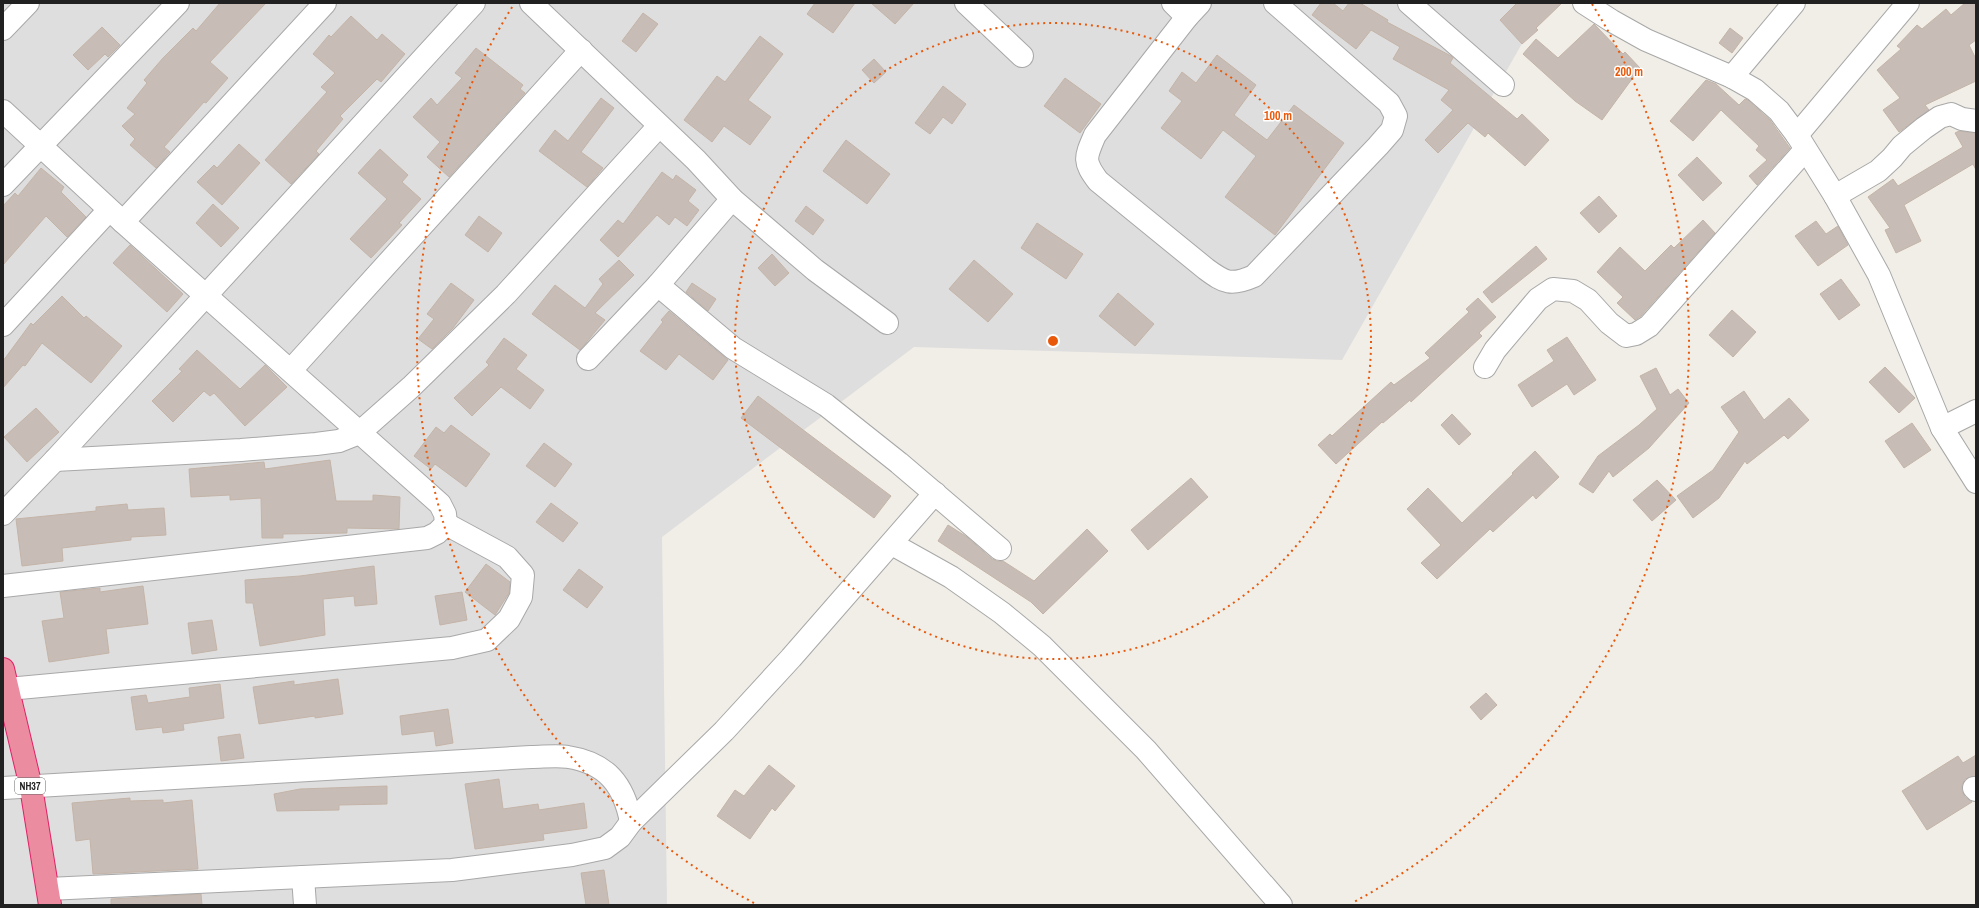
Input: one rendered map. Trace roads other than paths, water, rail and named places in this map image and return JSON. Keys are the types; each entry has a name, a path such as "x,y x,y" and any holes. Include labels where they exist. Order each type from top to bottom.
{"highway":[{"name":"NH37","path":"5,679 31,787 49,897"}],"street":[{"path":"3,29 28,3"},
{"path":"3,185 178,3"},
{"path":"3,325 116,216 325,3"},
{"path":"3,514 55,460 205,294 474,3"},
{"path":"531,3 696,160 732,199 815,270 887,323"},
{"path":"966,3 1022,56"},
{"path":"1187,8 1095,135 1087,153 1088,167 1098,181 1206,269 1223,281 1240,282 1254,276 1378,146 1392,130 1396,116 1389,103 1275,3"},
{"path":"1409,3 1503,85"},
{"path":"1584,3 1612,22 1646,40 1732,76 1755,90 1779,111 1801,142 1835,196 1879,275 1942,428 1976,482"},
{"path":"1732,76 1794,3"},
{"path":"1485,367 1495,350 1538,299 1553,289 1573,291 1588,300 1609,323 1626,336 1636,334 1649,326 1801,142 1908,3"},
{"path":"291,370 581,50"},
{"path":"3,111 116,216 440,504 445,514 446,524"},
{"path":"1835,196 1878,171 1902,146 1940,117 1951,114 1962,119 1976,121"},
{"path":"55,460 241,450 316,444 339,441 359,433 410,387 506,294 659,126"},
{"path":"588,359 658,285 732,199"},
{"path":"658,285 734,348 826,405 899,462 1000,549"},
{"path":"1942,428 1976,411"},
{"path":"49,897 303,877 452,870 572,855 605,848 620,837 631,822 724,731 935,494"},
{"path":"3,586 427,538 437,533 446,524"},
{"path":"5,679 452,648 487,640 509,619 521,597 523,575 507,557 446,524"},
{"path":"892,544 951,577 1002,613 1042,646 1146,750 1281,905"},
{"path":"3,788 532,757 567,757 590,763 606,772 619,787 628,805 631,822"},
{"path":"303,877 305,905"}]}
